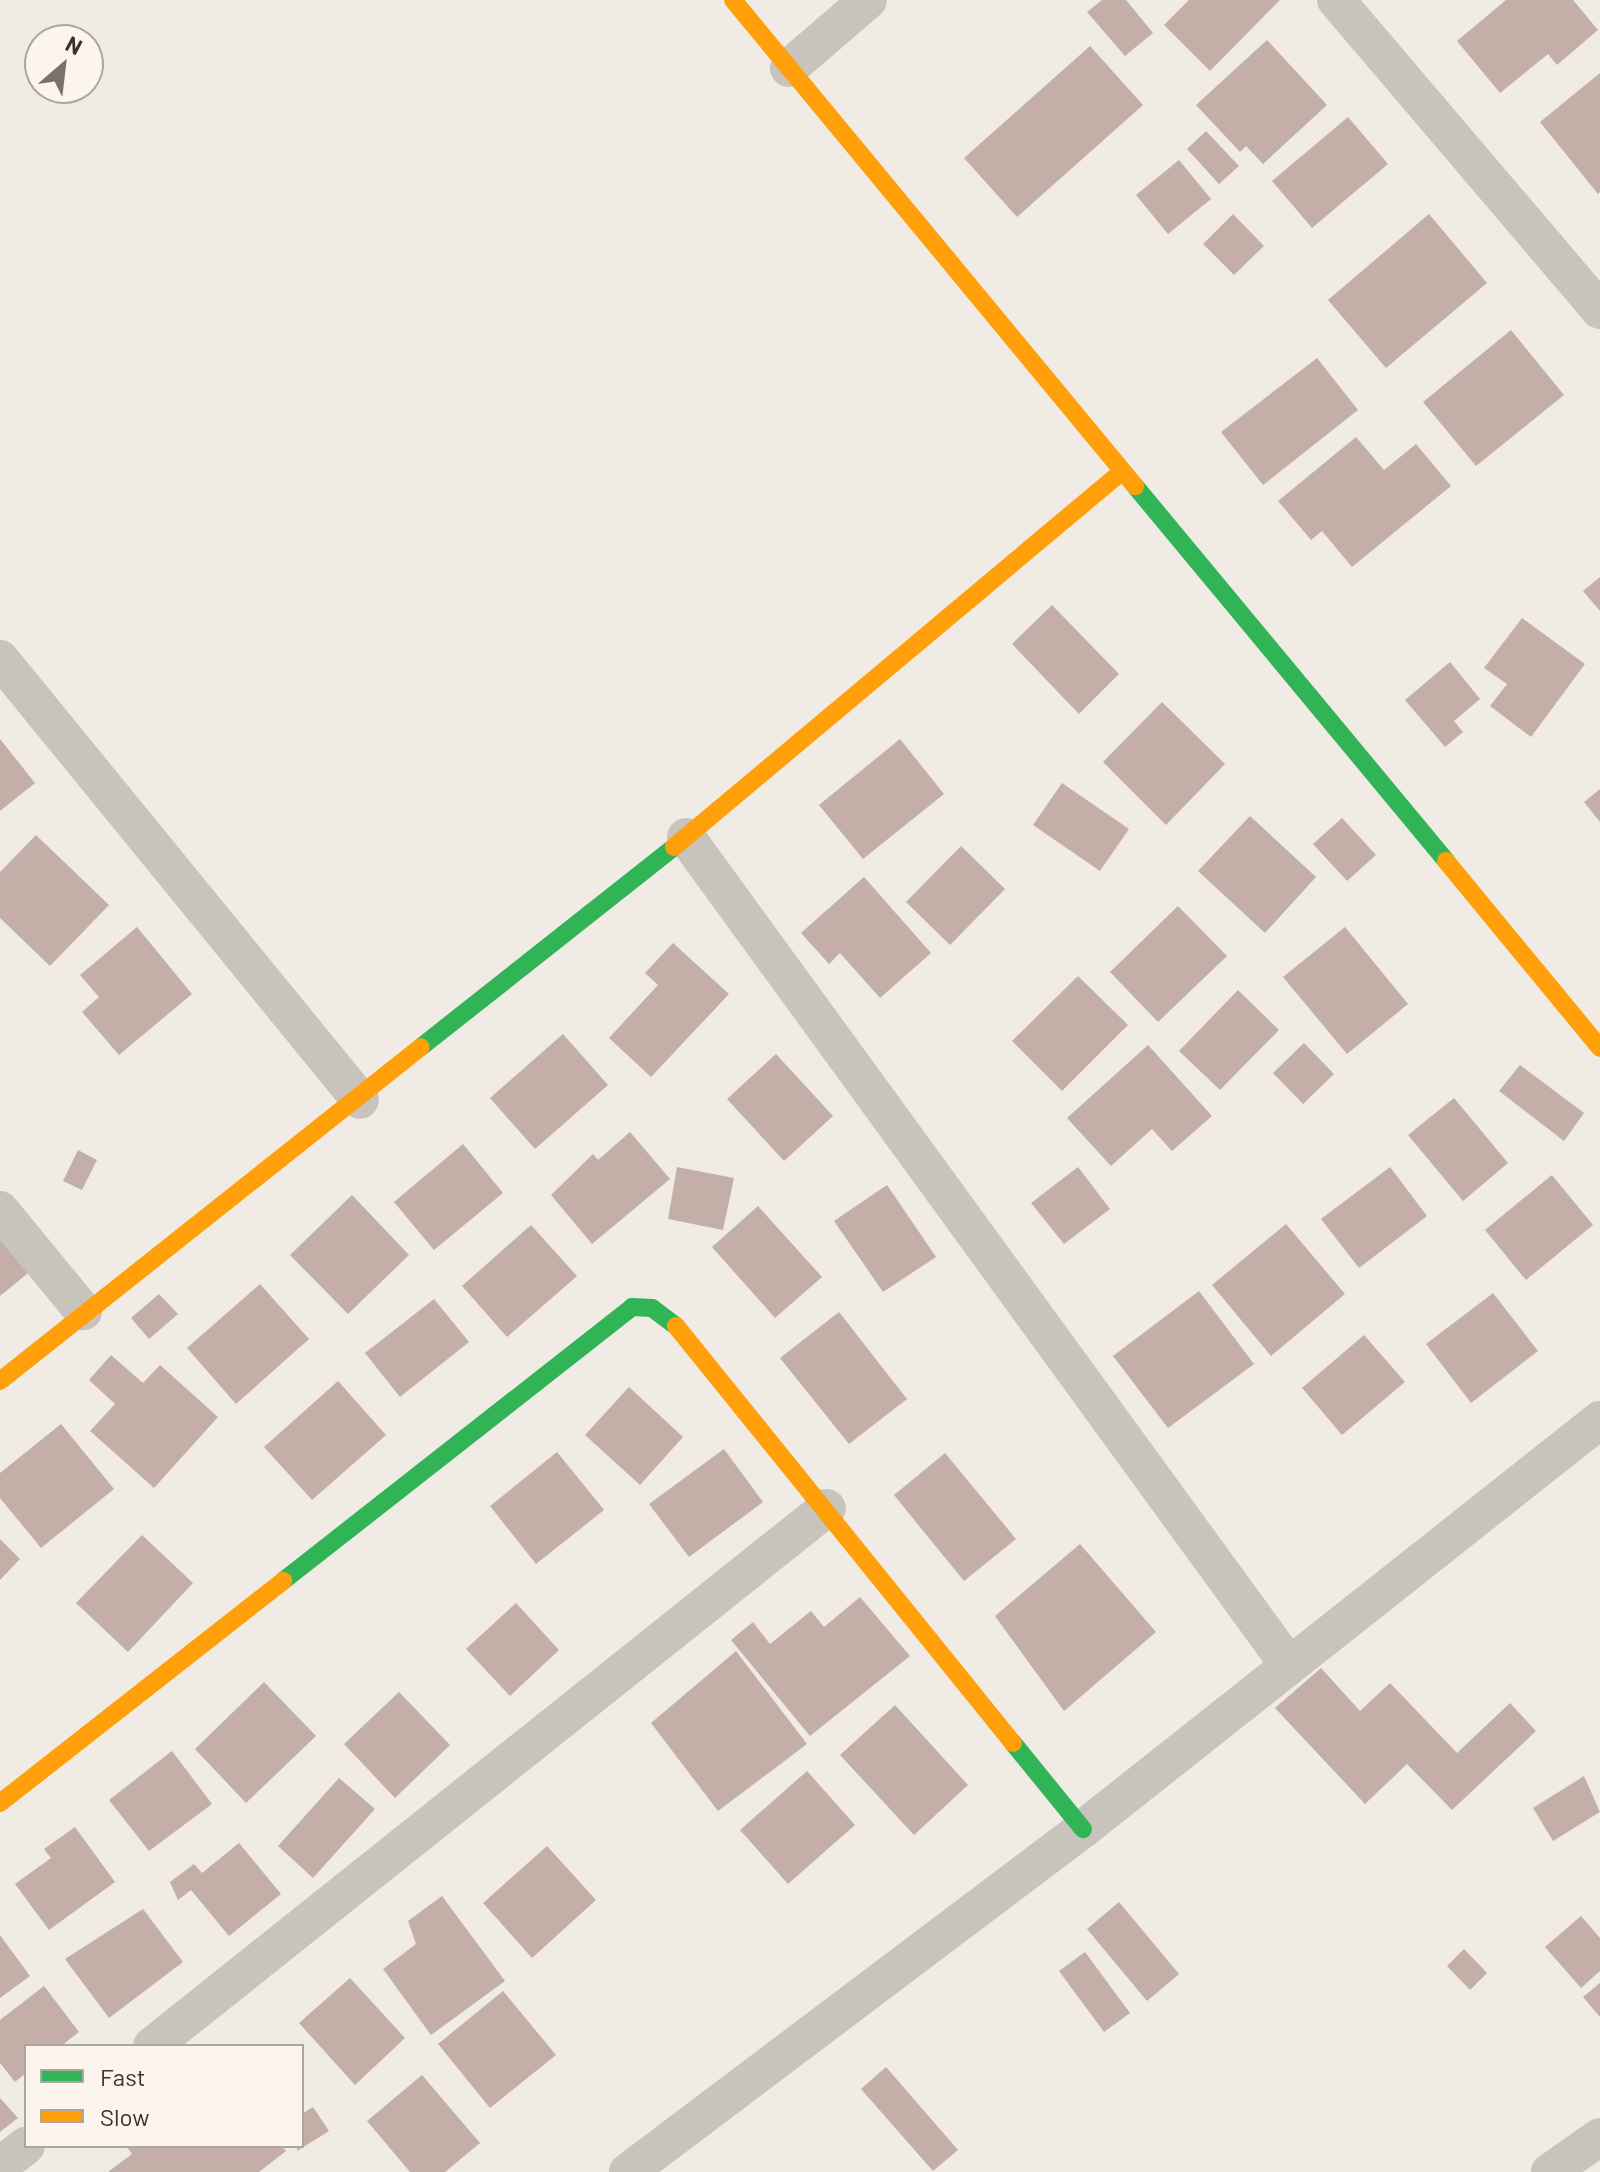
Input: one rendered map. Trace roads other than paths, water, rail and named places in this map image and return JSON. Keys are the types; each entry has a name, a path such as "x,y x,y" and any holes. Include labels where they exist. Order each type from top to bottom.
{"street":[{"path":"733,0 1119,474 1600,1048"},
{"path":"789,68 868,0"},
{"path":"1336,0 1600,310"},
{"path":"0,1381 83,1311 360,1100 686,837 1119,474"},
{"path":"0,659 360,1100"},
{"path":"686,837 1288,1664"},
{"path":"0,1210 83,1311"},
{"path":"0,1803 632,1307 652,1308 674,1324 827,1508 1083,1829"},
{"path":"628,2172 1083,1829 1600,1420"},
{"path":"155,2044 827,1508"},
{"path":"1550,2172 1600,2137"},
{"path":"0,2166 24,2148"}]}
